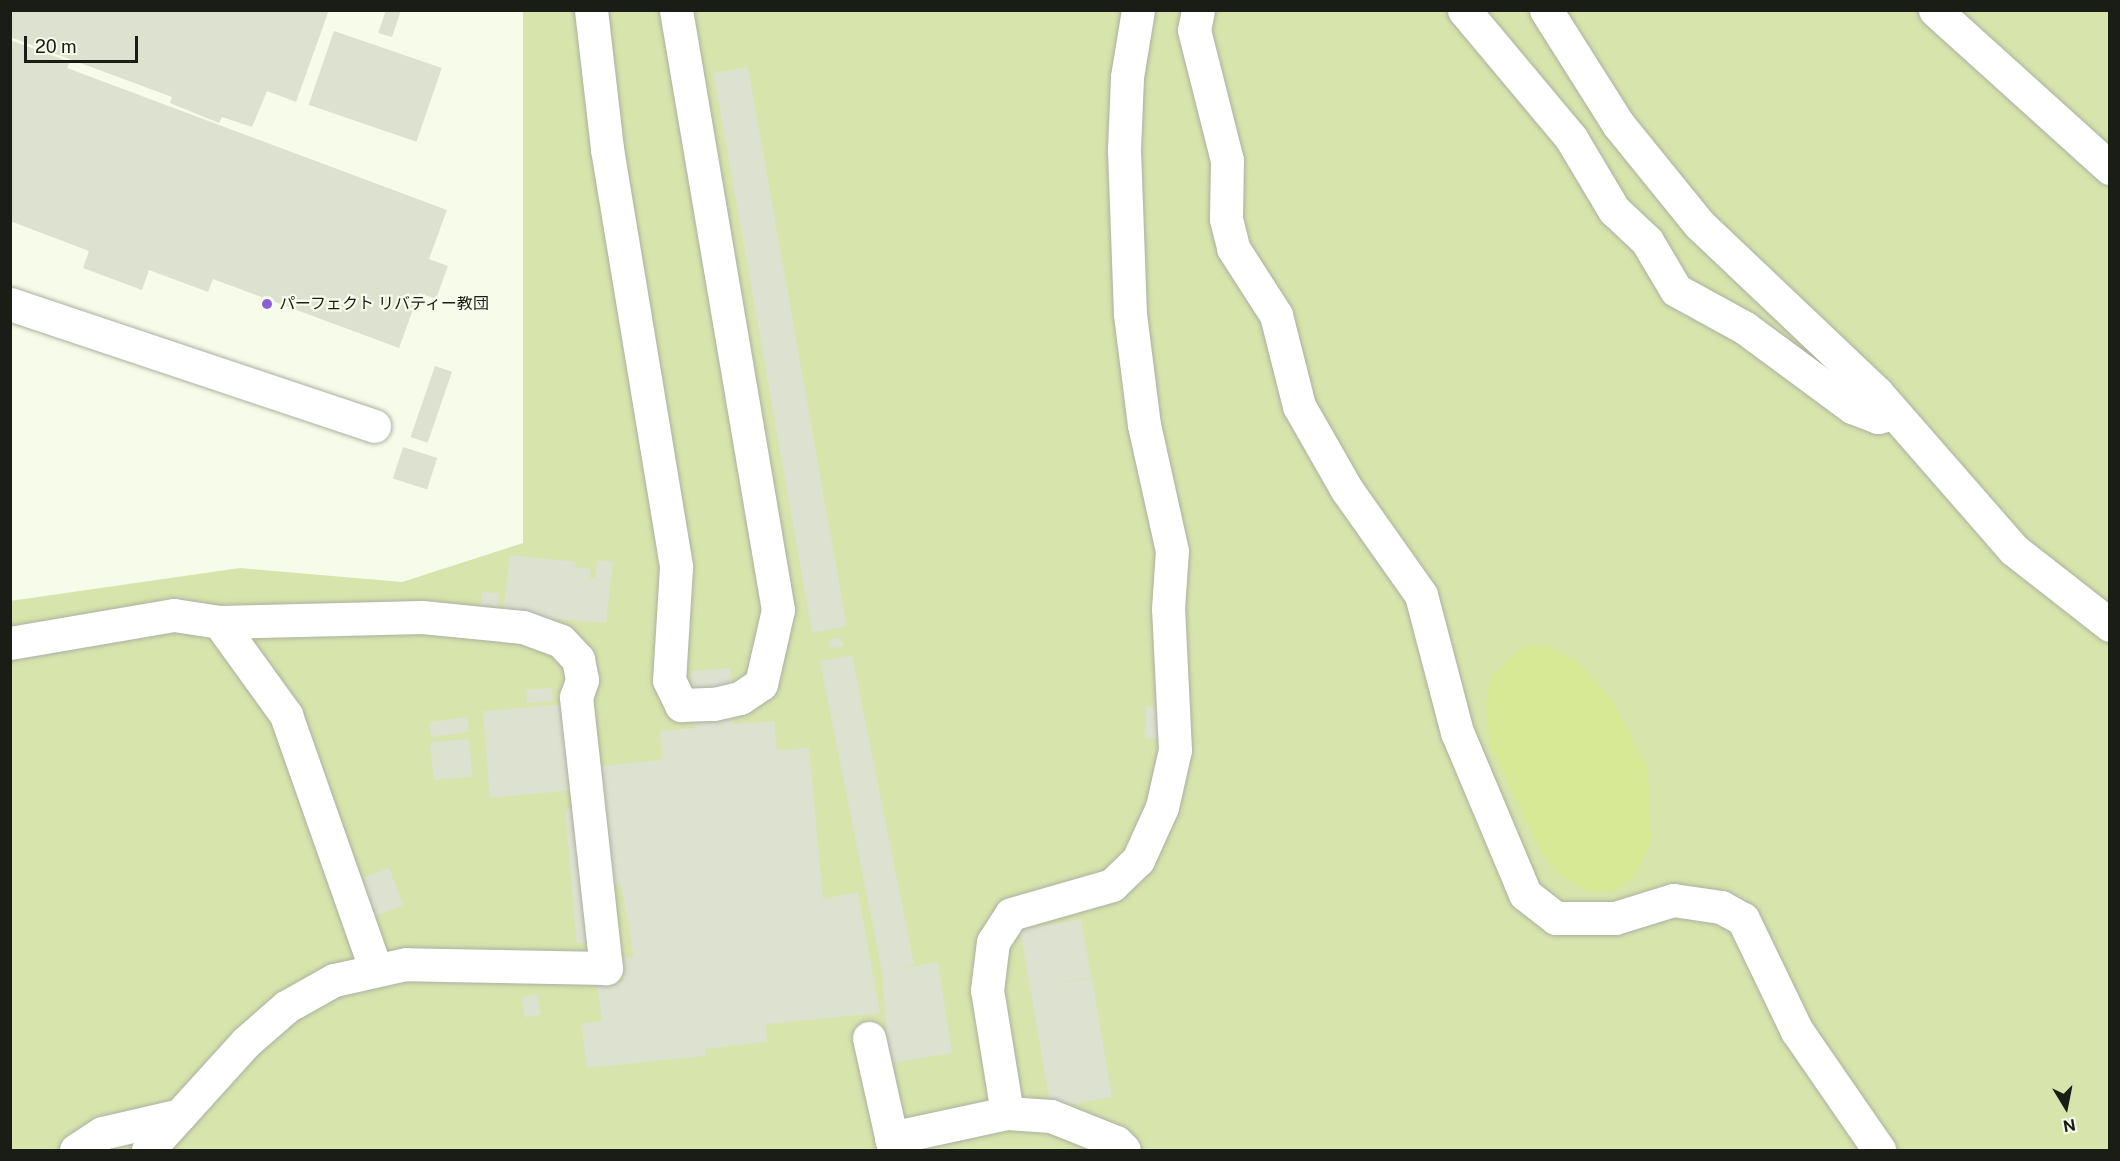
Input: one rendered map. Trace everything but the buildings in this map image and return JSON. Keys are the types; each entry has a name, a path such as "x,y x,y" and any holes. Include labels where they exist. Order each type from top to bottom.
{"lane":[{"path":"591,10 607,149 676,567 669,680 681,705 714,704 740,698 761,684 778,610 676,10"},
{"path":"1007,1113 987,990 993,942 1011,914 1112,885 1138,860 1162,807 1175,750 1168,609 1172,551 1141,406 1130,314 1124,149 1127,77 1138,10"},
{"path":"1198,10 1194,30 1227,160 1226,219 1233,248 1276,315 1299,406 1347,490 1421,595 1457,732 1525,894 1556,918 1615,918 1673,900 1721,907 1743,919 1797,1031 1879,1150"},
{"path":"1464,10 1571,138 1614,210 1647,241 1676,290 1745,328 1852,407 1878,417 1894,413"},
{"path":"1546,10 1618,124 1700,224 1894,413 2014,550 2109,625"},
{"path":"1935,10 2109,168"},
{"path":"10,304 374,426"},
{"path":"10,643 174,615 219,622 422,616 501,624 561,641 578,659 582,680 576,697 606,968 375,968 334,980 286,1007 209,1079 148,1150"},
{"path":"219,622 286,715 375,968"},
{"path":"869,1038 892,1144 1007,1113 1051,1116 1116,1142 1124,1150"},
{"path":"76,1150 102,1133 180,1115"}],"shaded area":[{"path":"523,11 2109,11 2109,1150 11,1150 10,601 240,568 402,582 523,543"},
{"path":"1524,646 1548,646 1579,663 1612,700 1648,768 1651,843 1634,877 1612,892 1585,890 1559,875 1541,851 1490,745 1486,704 1491,676"}],"place":[{"name":"パーフェクト リバティー教団","path":"267,304"}]}
